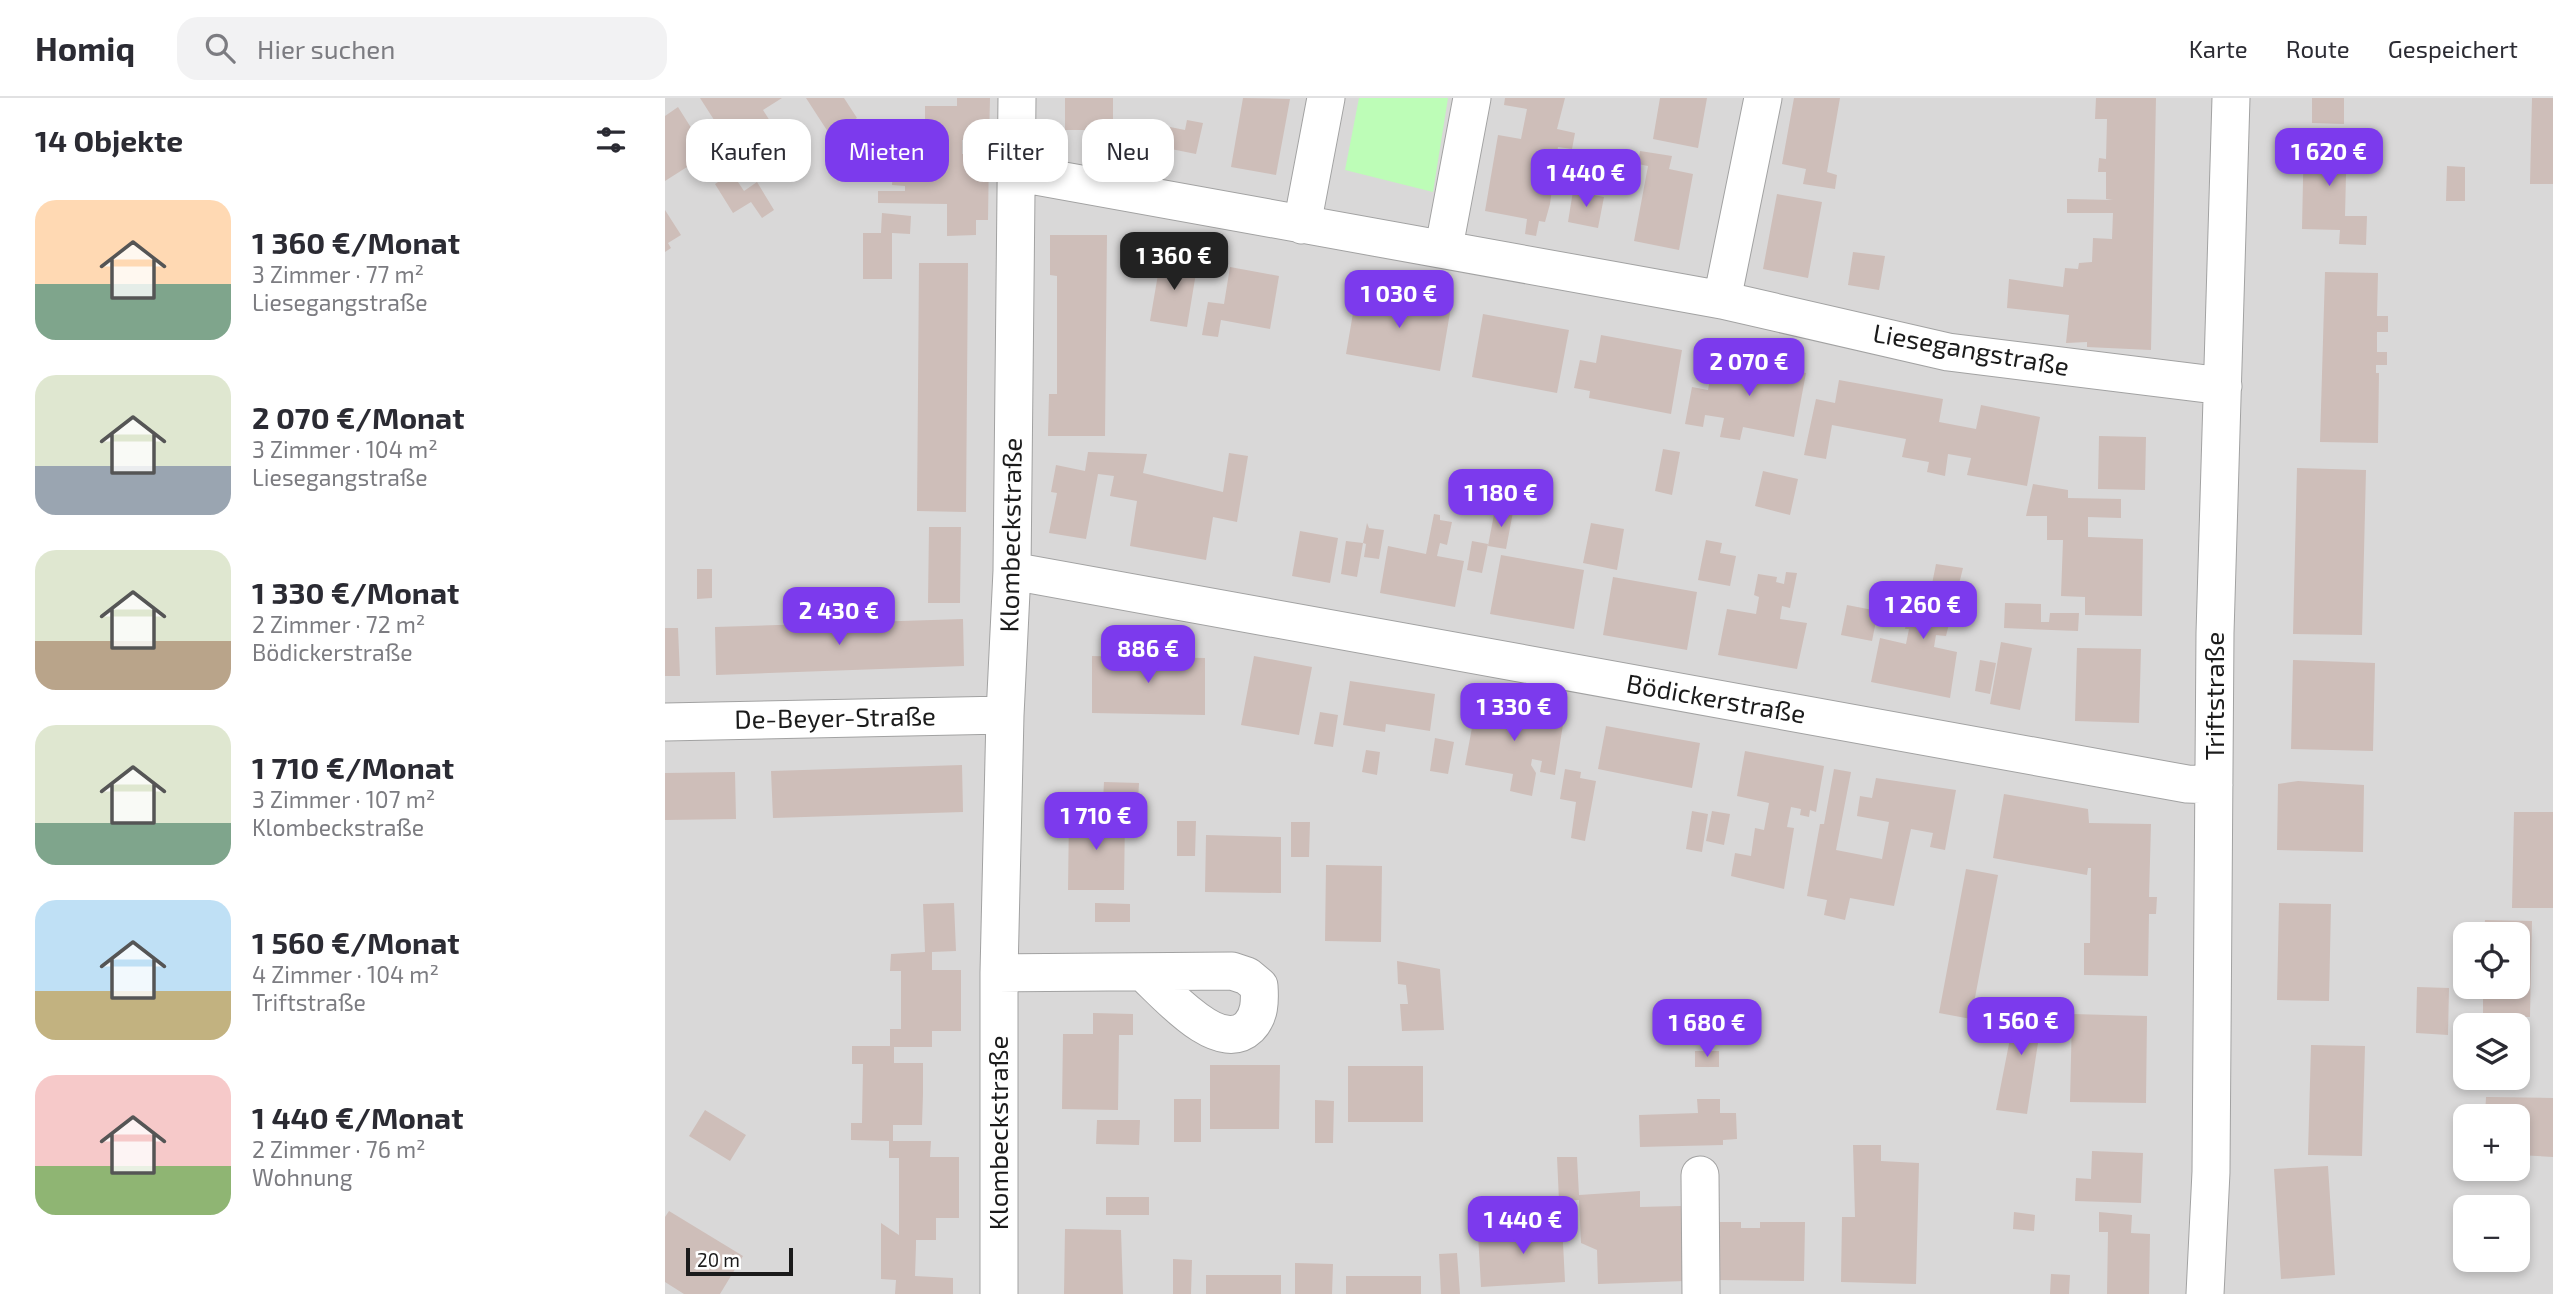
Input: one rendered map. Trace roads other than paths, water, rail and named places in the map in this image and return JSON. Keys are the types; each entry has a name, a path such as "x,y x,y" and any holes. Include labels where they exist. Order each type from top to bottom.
{"street":[{"name":"Klombeckstraße","path":"1016,119 1017,98"},
{"path":"1302,225 1326,98"},
{"path":"1444,247 1472,98"},
{"path":"1722,300 1763,98"},
{"name":"Triftstraße","path":"2205,1294 2211,1172 2215,634 2231,98"},
{"name":"Klombeckstraße","path":"999,1294 999,972 1005,715 1012,571 1014,182"},
{"name":"Liesegangstraße","path":"1068,182 1302,225 1444,247 1722,300 1948,352 2223,386"},
{"name":"Bödickerstraße","path":"1012,571 2187,784 2214,785"},
{"name":"De-Beyer-Straße","path":"665,722 1005,715"},
{"path":"999,972 1143,972"},
{"path":"1700,1175 1701,1294"}]}
